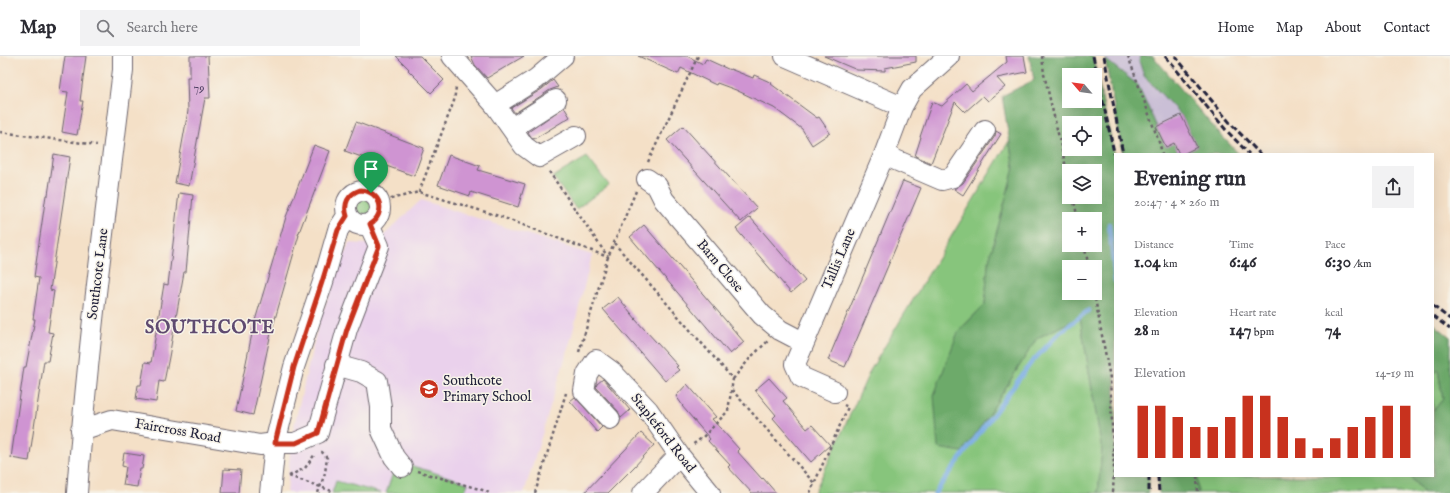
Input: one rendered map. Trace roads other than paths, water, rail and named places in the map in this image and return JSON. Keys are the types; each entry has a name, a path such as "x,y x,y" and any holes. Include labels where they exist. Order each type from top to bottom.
{"street":[{"name":"Southcote Lane","path":"77,493 94,312 123,70 123,56"},
{"path":"452,56 495,105 524,146 539,157 576,136"},
{"path":"495,105 536,79 563,56"},
{"name":"Tallis Lane","path":"835,392 801,377 795,364 884,155 902,107 912,89 949,56"},
{"path":"789,58 902,107"},
{"path":"512,128 556,100"},
{"path":"884,155 942,180 953,178 985,130"},
{"name":"Barn Close","path":"644,177 657,186 664,200 762,316 780,330 804,342"},
{"path":"366,191 376,196 379,202 379,212 377,218 370,224 356,224 347,216 345,211 347,200 355,192 366,191"},
{"path":"270,493 280,475 275,443 294,367 338,230 347,216"},
{"path":"370,224 379,246 347,329 336,365 361,372 377,381 381,407 381,429 394,457 402,467"},
{"name":"Stapleford Road","path":"610,419 584,391 587,374 587,358 610,371 648,410 679,455 710,493"},
{"name":"Faircross Road","path":"82,430 112,420 260,445 296,443 318,433 336,365"},
{"path":"643,493 679,455"}],"waterway":[{"path":"1109,224 1114,272"},
{"path":"935,493 1031,363 1060,332 1089,310"}],"railway":[{"path":"1093,56 1114,153"},
{"path":"1104,56 1123,153"},
{"path":"1165,56 1226,130 1248,153"},
{"path":"1175,56 1231,124 1259,153"},
{"path":"1434,307 1450,319"},
{"path":"1434,317 1450,329"},
{"path":"1149,477 1149,493"},
{"path":"1158,477 1159,493"}],"place":[{"name":"Southcote Primary School","path":"429,389"}],"district":[{"name":"SOUTHCOTE","path":"210,328"}]}
